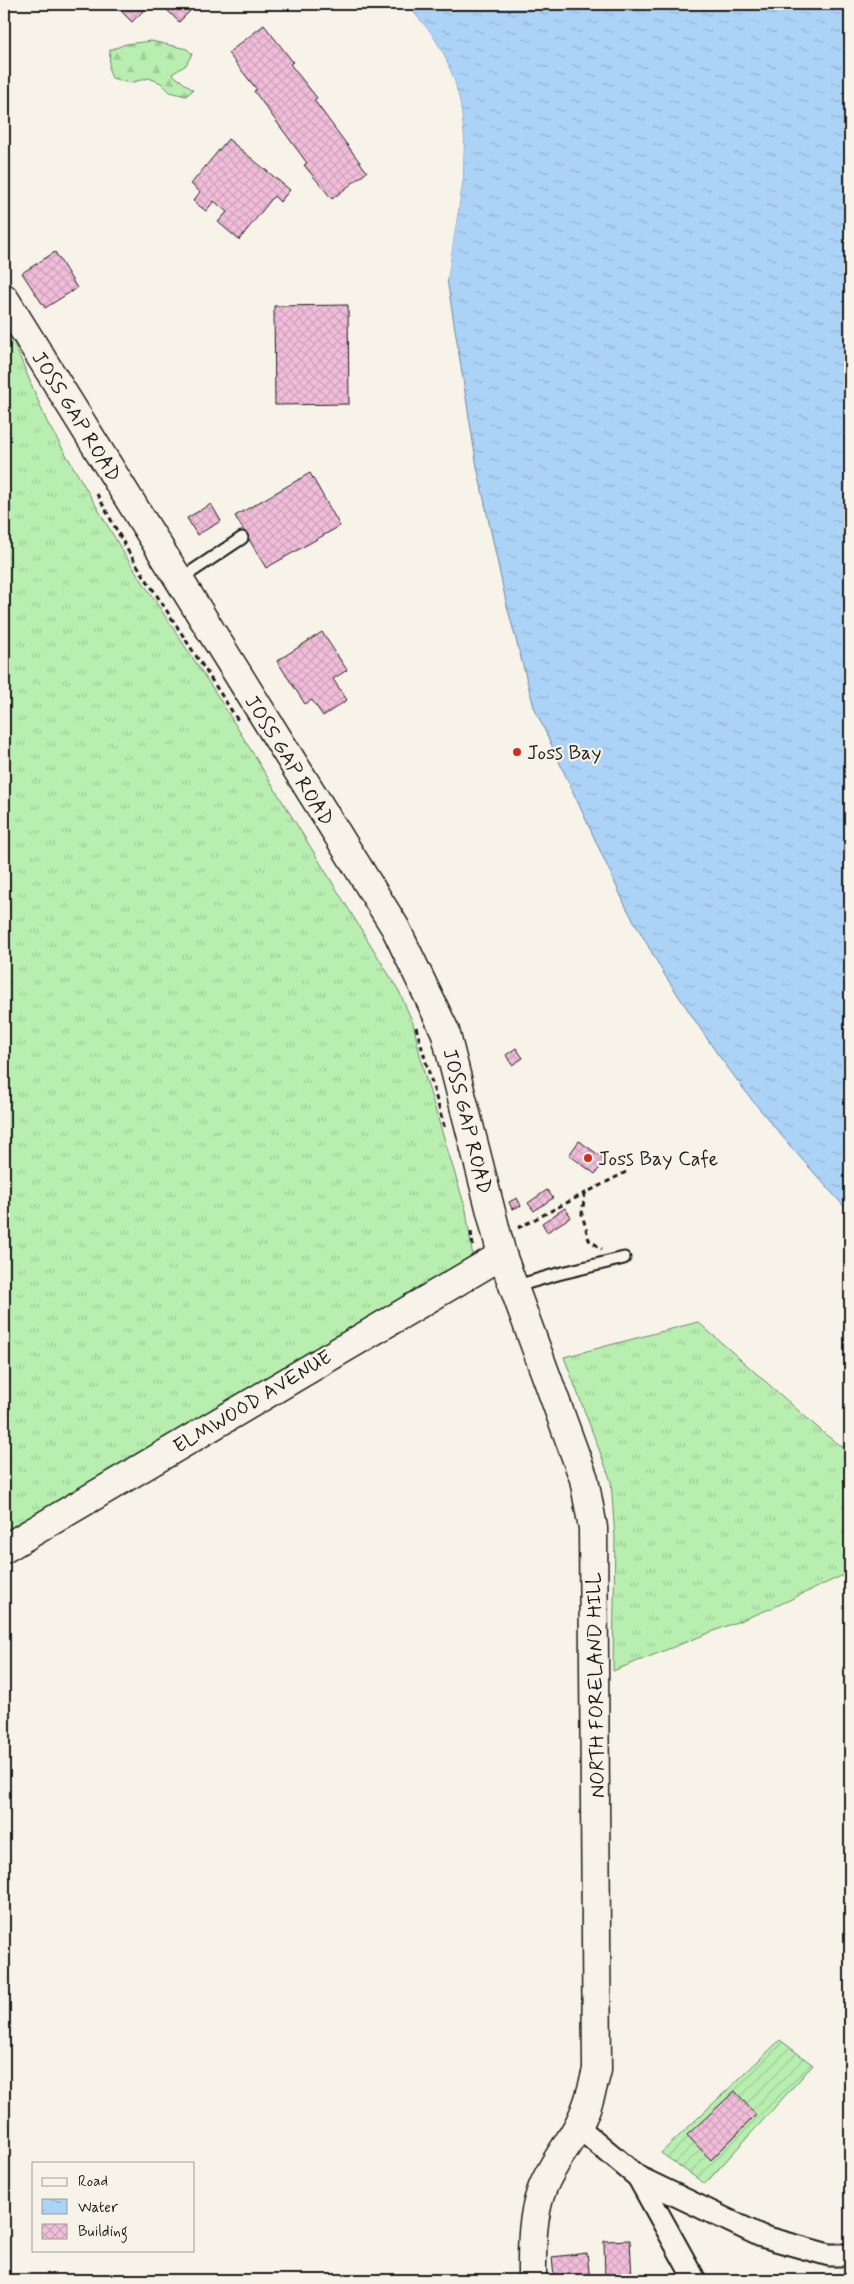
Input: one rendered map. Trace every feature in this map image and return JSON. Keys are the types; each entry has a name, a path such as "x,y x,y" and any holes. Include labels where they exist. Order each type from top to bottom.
{"main road":[{"name":"JOSS GAP ROAD","path":"4,298 394,927 445,1031 494,1253"},
{"name":"NORTH FORELAND HILL","path":"494,1253 513,1287 584,1479 593,1528 597,2070 590,2099 578,2127 555,2163 536,2208 533,2229 532,2280"},
{"name":"ELMWOOD AVENUE","path":"4,1549 494,1253"}],"street":[{"path":"578,2127 638,2177 761,2236 829,2255 850,2255"},
{"path":"638,2177 695,2280"}],"lane":[{"path":"179,580 242,538"},
{"path":"513,1287 624,1258"}],"path":[{"path":"96,492 128,551 240,724"},
{"path":"414,1018 447,1136"},
{"path":"470,1228 473,1247 494,1253 585,1193 626,1172"},
{"path":"585,1193 582,1214 589,1240"}],"green space":[{"path":"151,41 187,49 192,54 186,65 172,74 193,90 186,96 170,92 161,83 149,78 129,83 112,78 109,70 110,50 126,44"},
{"path":"4,319 47,422 123,552 217,695 399,991 413,1023 424,1073 466,1210 473,1258 4,1535"},
{"path":"698,1322 826,1435 850,1452 850,1572 772,1608 613,1671 615,1538 611,1481 564,1357"},
{"path":"780,2040 813,2065 705,2184 661,2153","holes":["756,2115 711,2160 688,2135"]}],"water":[{"path":"406,4 850,4 850,1213 752,1100 716,1052 664,974 626,907 534,707 507,606 477,467 447,279 463,179 464,137 460,103 454,80 444,55 431,33"}],"pier":[{"path":"404,4 431,33 444,55 454,80 460,103 464,137 463,179 446,287 445,278 460,179 462,137 452,80 442,56 429,34"}],"building":[{"path":"114,4 150,4 132,22"},
{"path":"161,4 190,4 188,6 191,10 179,22"},
{"path":"264,25 293,62 290,64 317,98 314,100 367,172 332,199 304,165 307,163 254,91 257,90 228,53"},
{"path":"228,139 290,190 280,202 274,196 239,240 218,222 227,212 214,201 206,211 193,201 200,192 191,184"},
{"path":"55,252 77,288 45,308 22,273"},
{"path":"348,305 349,404 275,405 274,306"},
{"path":"310,473 340,526 266,568 235,516"},
{"path":"211,504 221,521 197,535 187,518"},
{"path":"322,632 347,670 333,679 347,700 323,716 312,700 305,704 277,661"},
{"path":"516,1048 523,1058 512,1065 506,1055"},
{"path":"579,1141 606,1160 595,1174 569,1155"},
{"path":"547,1190 553,1198 534,1211 528,1203"},
{"path":"517,1198 521,1206 512,1209 509,1202"},
{"path":"565,1208 571,1217 547,1232 542,1223"},
{"path":"735,2091 756,2115 711,2160 687,2135"},
{"path":"630,2240 632,2280 605,2280 604,2241"},
{"path":"587,2253 590,2280 570,2280 569,2274 554,2276 552,2257"}],"place":[{"name":"Joss Bay","path":"517,752"},
{"name":"Joss Bay Cafe","path":"588,1158"}]}
